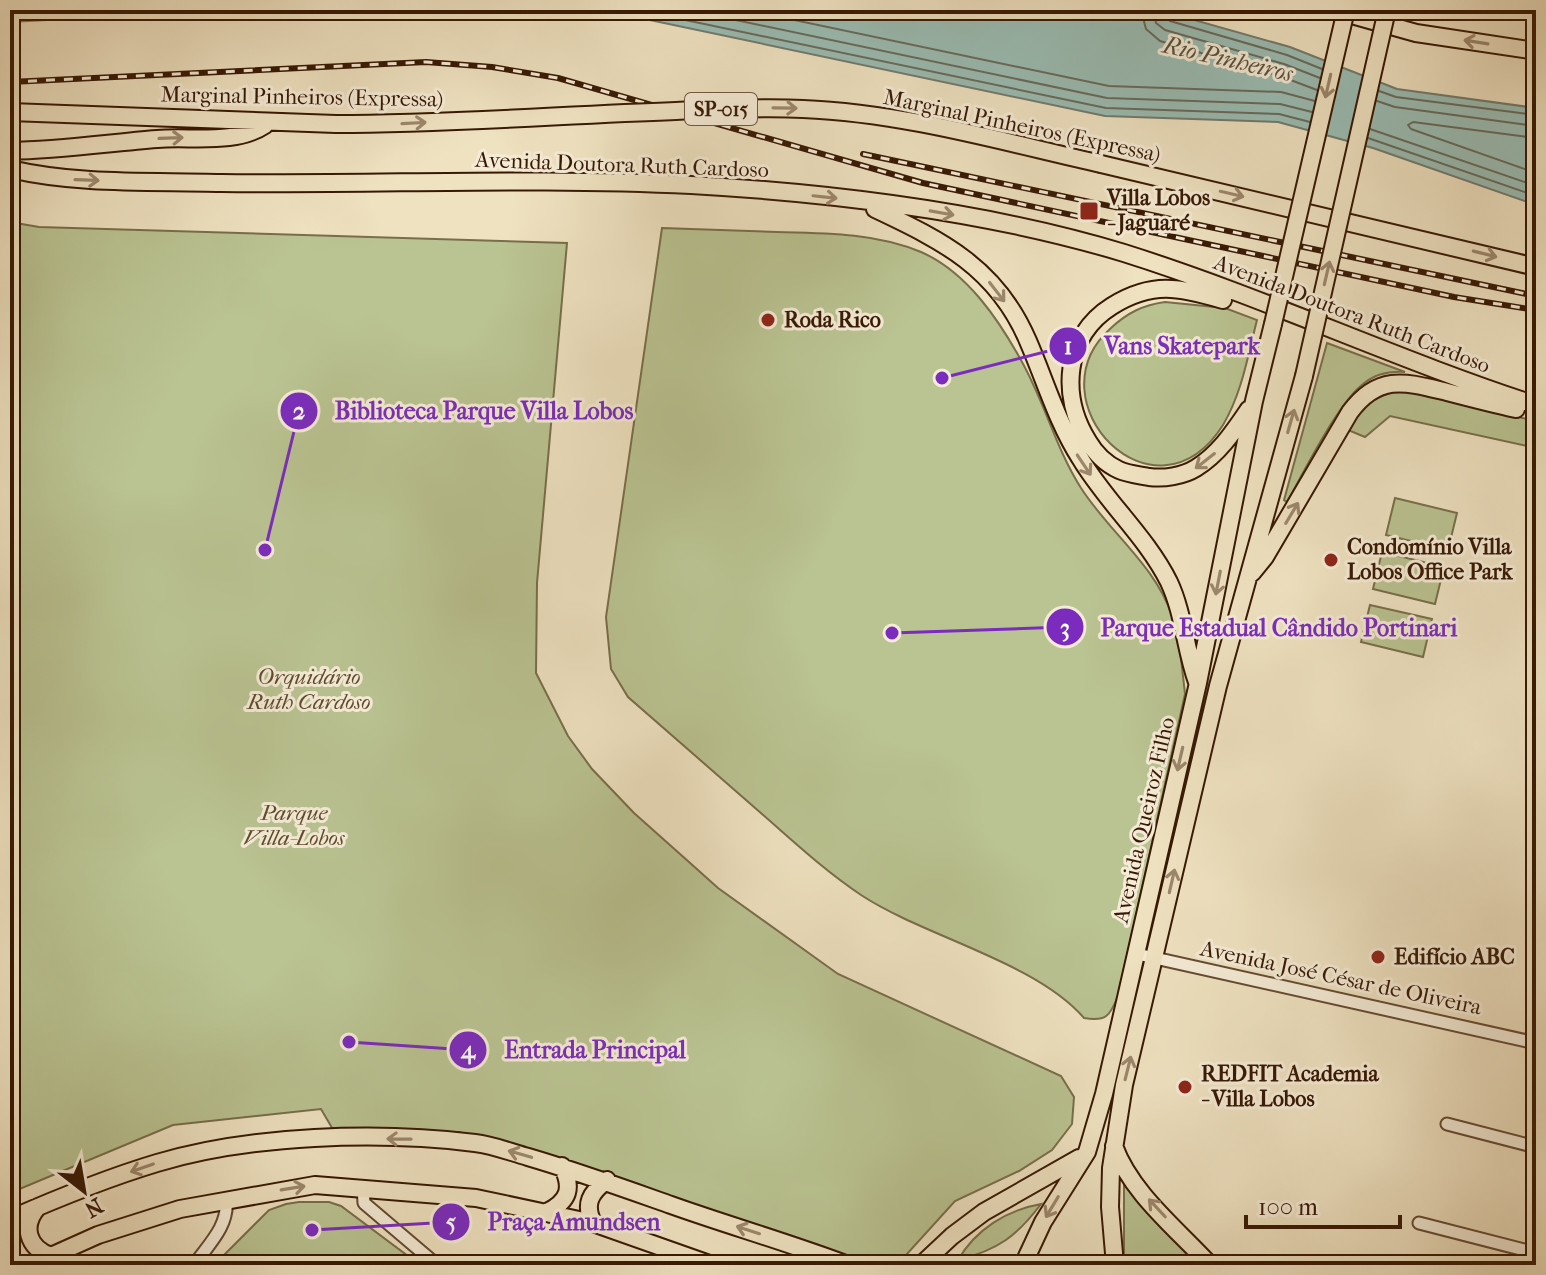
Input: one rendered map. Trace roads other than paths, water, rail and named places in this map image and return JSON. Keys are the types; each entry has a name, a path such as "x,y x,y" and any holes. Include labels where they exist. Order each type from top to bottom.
{"highway":[{"path":"1334,10 1416,33 1536,51"},
{"name":"Avenida Queiroz Filho","path":"1023,1265 1043,1222 1087,1152 1104,1094 1198,683 1254,401 1346,10"},
{"name":"Avenida Queiroz Filho","path":"1115,1265 1110,1207 1114,1144 1124,1085 1218,686 1304,376 1387,10"},
{"name":"Marginal Pinheiros (Expressa)","path":"10,112 268,123 407,124 569,114 806,109 923,123 1536,267"},
{"path":"10,151 53,150 158,138 235,136 258,130 268,123"},
{"name":"Avenida Doutora Ruth Cardoso","path":"10,169 78,180 692,185 865,202 987,221 1083,242 1160,265 1536,406"},
{"path":"865,202 958,252 978,269 1002,297 1027,337 1061,422 1079,457 1152,554 1169,583 1198,683"},
{"path":"1254,401 1223,445 1208,459 1189,472 1157,478 1118,470 1093,449 1074,413 1069,380 1075,351 1089,327 1101,313 1131,295 1154,288 1180,289 1231,302 1255,302"},
{"path":"1248,578 1265,557 1350,412 1375,389 1404,382 1517,410 1536,406"},
{"path":"10,1219 159,1162 255,1144 325,1138 404,1138 477,1143 562,1166 848,1265"},
{"path":"1114,1144 1119,1161 1134,1183 1210,1265"},
{"path":"921,1265 977,1217 1072,1164 1087,1152"},
{"path":"547,1212 561,1203 568,1190 570,1183 562,1166"},
{"path":"593,1223 588,1208 590,1197 607,1180"},
{"path":"31,1265 98,1235 180,1209 315,1185 476,1198 547,1212 593,1223 703,1264"},
{"path":"38,1207 29,1219 28,1232 37,1249 51,1256"}],"street":[{"name":"Avenida José César de Oliveira","path":"1137,954 1536,1043"},
{"path":"1447,1124 1536,1147"},
{"path":"363,1187 364,1203 437,1265"},
{"path":"194,1265 222,1226 227,1214 226,1200"},
{"path":"1419,1223 1536,1253"}],"water":[{"path":"10,10 238,10 10,22"},
{"name":"Rio Pinheiros","path":"529,10 1159,10 1290,47 1397,89 1536,108 1536,205 1373,148 1278,122 1105,116 645,19"}],"railway":[{"path":"10,82 426,62 492,67 558,78 923,183 1454,297 1536,310"},
{"path":"863,154 1536,296"}],"place":[{"name":"Villa Lobos - Jaguaré","path":"1089,211"},
{"name":"Roda Rico","path":"768,320"},
{"name":"Vans Skatepark","path":"942,378"},
{"name":"Biblioteca Parque Villa Lobos","path":"265,550"},
{"name":"Condomínio Villa Lobos Office Park","path":"1331,560"},
{"name":"Parque Estadual Cândido Portinari","path":"892,633"},
{"name":"Edifício ABC","path":"1378,957"},
{"name":"Entrada Principal","path":"349,1042"},
{"name":"REDFIT Academia - Villa Lobos","path":"1185,1087"},
{"name":"Praça Amundsen","path":"312,1230"}],"park label":[{"name":"Orquidário Ruth Cardoso","path":"309,690"},
{"name":"Parque Villa-Lobos","path":"294,826"}]}
